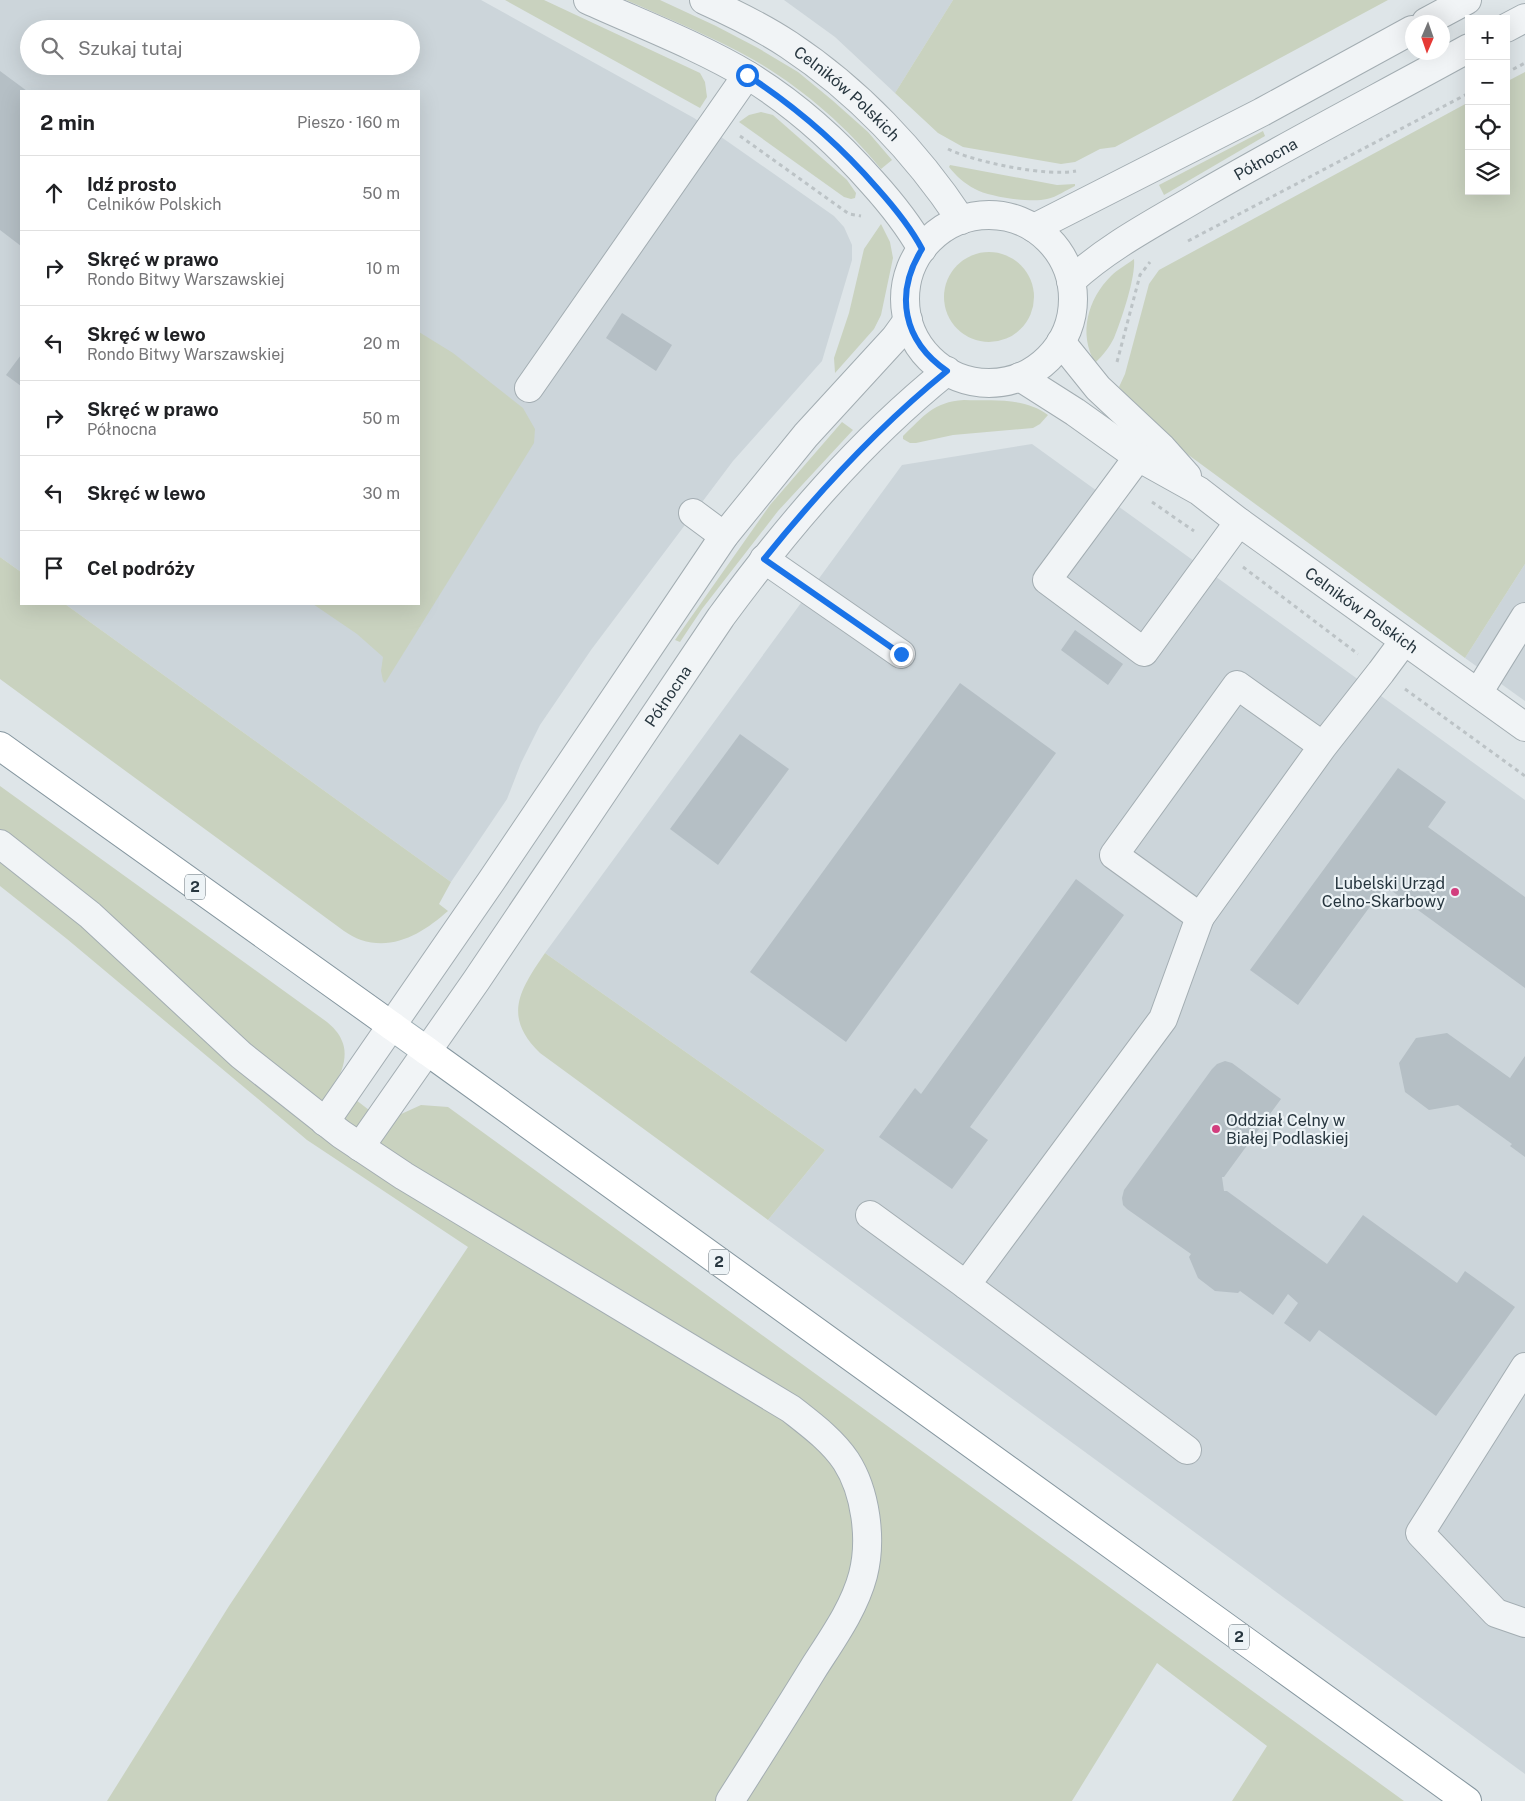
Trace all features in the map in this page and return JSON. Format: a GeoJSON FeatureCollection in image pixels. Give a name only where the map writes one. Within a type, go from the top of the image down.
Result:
{"type":"FeatureCollection","features":[{"type":"Feature","properties":{"kind":"main road","name":"2"},"geometry":{"type":"LineString","coordinates":[[0,746],[392,1026]]}},
{"type":"Feature","properties":{"kind":"main road"},"geometry":{"type":"LineString","coordinates":[[392,1026],[427,1051]]}},
{"type":"Feature","properties":{"kind":"main road","name":"2"},"geometry":{"type":"LineString","coordinates":[[427,1051],[1467,1801]]}},
{"type":"Feature","properties":{"kind":"street"},"geometry":{"type":"LineString","coordinates":[[588,0],[692,47],[747,75],[788,103],[849,156],[912,230],[922,249]]}},
{"type":"Feature","properties":{"kind":"street","name":"Celników Polskich"},"geometry":{"type":"LineString","coordinates":[[704,0],[742,18],[788,44],[838,81],[895,136],[961,220]]}},
{"type":"Feature","properties":{"kind":"street"},"geometry":{"type":"LineString","coordinates":[[1439,15],[1468,0]]}},
{"type":"Feature","properties":{"kind":"street"},"geometry":{"type":"LineString","coordinates":[[1510,26],[1525,18]]}},
{"type":"Feature","properties":{"kind":"street"},"geometry":{"type":"LineString","coordinates":[[1034,228],[1262,112],[1405,34]]}},
{"type":"Feature","properties":{"kind":"street","name":"Północna"},"geometry":{"type":"LineString","coordinates":[[1071,281],[1108,251],[1151,224],[1277,152],[1465,50]]}},
{"type":"Feature","properties":{"kind":"street"},"geometry":{"type":"LineString","coordinates":[[529,388],[747,75]]}},
{"type":"Feature","properties":{"kind":"street"},"geometry":{"type":"LineString","coordinates":[[982,216],[1004,216],[1034,228],[1058,251],[1064,261],[1071,281],[1072,312],[1066,333],[1061,342],[1055,351],[1039,366],[1020,377],[1009,380],[988,383],[967,379],[947,371],[929,358],[922,349],[911,330],[908,320],[906,288],[911,268],[922,249],[935,235],[952,224],[961,220],[982,216]]}},
{"type":"Feature","properties":{"kind":"street"},"geometry":{"type":"LineString","coordinates":[[325,1122],[724,536],[806,436],[896,338],[908,320]]}},
{"type":"Feature","properties":{"kind":"street","name":"Celników Polskich"},"geometry":{"type":"LineString","coordinates":[[1061,342],[1098,388],[1162,448],[1199,491]]}},
{"type":"Feature","properties":{"kind":"street","name":"Północna"},"geometry":{"type":"LineString","coordinates":[[360,1147],[476,981],[721,617],[764,559],[842,468],[922,391],[947,371]]}},
{"type":"Feature","properties":{"kind":"street","name":"Celników Polskich"},"geometry":{"type":"LineString","coordinates":[[1020,377],[1138,457],[1199,491],[1239,522],[1525,727]]}},
{"type":"Feature","properties":{"kind":"street"},"geometry":{"type":"LineString","coordinates":[[1138,457],[1047,580],[1144,652],[1239,522]]}},
{"type":"Feature","properties":{"kind":"street"},"geometry":{"type":"LineString","coordinates":[[693,513],[724,536]]}},
{"type":"Feature","properties":{"kind":"street"},"geometry":{"type":"LineString","coordinates":[[764,559],[901,654]]}},
{"type":"Feature","properties":{"kind":"street"},"geometry":{"type":"LineString","coordinates":[[1478,693],[1525,617]]}},
{"type":"Feature","properties":{"kind":"street"},"geometry":{"type":"LineString","coordinates":[[966,1285],[1163,1019],[1200,917],[1323,746],[1382,672],[1404,641]]}},
{"type":"Feature","properties":{"kind":"street"},"geometry":{"type":"LineString","coordinates":[[1200,917],[1114,855],[1237,685],[1323,746]]}},
{"type":"Feature","properties":{"kind":"street"},"geometry":{"type":"LineString","coordinates":[[0,844],[90,915],[242,1055],[325,1122],[404,1176],[791,1409],[830,1441],[846,1461],[858,1486],[864,1512],[867,1543],[863,1575],[848,1613],[730,1801]]}},
{"type":"Feature","properties":{"kind":"street"},"geometry":{"type":"LineString","coordinates":[[870,1215],[1186,1450]]}},
{"type":"Feature","properties":{"kind":"street"},"geometry":{"type":"LineString","coordinates":[[1525,1368],[1420,1533],[1496,1614],[1525,1623]]}},
{"type":"Feature","properties":{"kind":"path"},"geometry":{"type":"LineString","coordinates":[[1510,71],[1525,63]]}},
{"type":"Feature","properties":{"kind":"path"},"geometry":{"type":"LineString","coordinates":[[1185,242],[1465,95]]}},
{"type":"Feature","properties":{"kind":"path"},"geometry":{"type":"LineString","coordinates":[[717,120],[849,214],[864,216],[868,213]]}},
{"type":"Feature","properties":{"kind":"path"},"geometry":{"type":"LineString","coordinates":[[942,153],[947,149],[988,162],[1052,172],[1066,173],[1079,170]]}},
{"type":"Feature","properties":{"kind":"path"},"geometry":{"type":"LineString","coordinates":[[1115,369],[1140,274],[1157,258]]}},
{"type":"Feature","properties":{"kind":"path"},"geometry":{"type":"LineString","coordinates":[[1120,480],[1219,549],[1382,672],[1525,776]]}},
{"type":"Feature","properties":{"kind":"shaded area"},"geometry":{"type":"Polygon","coordinates":[[[0,0],[481,0],[694,118],[834,216],[844,227],[852,245],[852,260],[822,361],[733,461],[591,650],[540,725],[521,763],[507,799],[451,882],[66,605],[420,605],[420,90],[20,90],[20,571],[0,557],[0,0]]]}},
{"type":"Feature","properties":{"kind":"shaded area"},"geometry":{"type":"Polygon","coordinates":[[[784,0],[953,0],[895,93],[835,37],[784,0]]]}},
{"type":"Feature","properties":{"kind":"shaded area"},"geometry":{"type":"Polygon","coordinates":[[[1032,444],[1525,800],[1525,1774],[768,1220],[825,1150],[545,953],[902,465],[1032,444]]]}},
{"type":"Feature","properties":{"kind":"shaded area"},"geometry":{"type":"Polygon","coordinates":[[[1525,564],[1525,701],[1465,658],[1525,564]]]}},
{"type":"Feature","properties":{"kind":"green space"},"geometry":{"type":"Polygon","coordinates":[[[505,0],[544,0],[700,73],[705,82],[707,97],[700,108],[505,0]]]}},
{"type":"Feature","properties":{"kind":"green space"},"geometry":{"type":"Polygon","coordinates":[[[626,0],[660,0],[716,26],[798,72],[868,132],[892,160],[881,169],[838,123],[806,95],[754,60],[707,36],[626,0]]]}},
{"type":"Feature","properties":{"kind":"green space"},"geometry":{"type":"Polygon","coordinates":[[[953,0],[1388,0],[1115,147],[1100,149],[1075,162],[1061,164],[963,147],[938,133],[895,93],[953,0]]]}},
{"type":"Feature","properties":{"kind":"green space"},"geometry":{"type":"Polygon","coordinates":[[[1525,72],[1525,564],[1465,658],[1164,437],[1119,387],[1125,374],[1149,284],[1159,270],[1465,104],[1465,195],[1510,195],[1510,80],[1525,72]]]}},
{"type":"Feature","properties":{"kind":"green space"},"geometry":{"type":"Polygon","coordinates":[[[761,112],[773,115],[847,180],[856,193],[855,198],[844,197],[739,122],[749,115],[761,112]]]}},
{"type":"Feature","properties":{"kind":"green space"},"geometry":{"type":"Polygon","coordinates":[[[1263,131],[1265,136],[1164,195],[1159,185],[1263,131]]]}},
{"type":"Feature","properties":{"kind":"green space"},"geometry":{"type":"Polygon","coordinates":[[[950,165],[1057,185],[1075,184],[1075,186],[1047,199],[1021,200],[1000,197],[971,187],[954,173],[949,167],[950,165]]]}},
{"type":"Feature","properties":{"kind":"green space"},"geometry":{"type":"Polygon","coordinates":[[[881,224],[890,242],[893,258],[881,315],[874,329],[835,373],[834,358],[849,313],[864,249],[881,224]]]}},
{"type":"Feature","properties":{"kind":"green space"},"geometry":{"type":"Polygon","coordinates":[[[989,252],[1006,255],[1021,265],[1031,280],[1034,297],[1031,314],[1021,329],[1006,339],[989,342],[972,339],[957,329],[947,314],[944,297],[947,280],[957,265],[972,255],[989,252]]]}},
{"type":"Feature","properties":{"kind":"green space"},"geometry":{"type":"Polygon","coordinates":[[[1134,259],[1133,277],[1114,338],[1095,363],[1087,340],[1088,317],[1091,306],[1096,295],[1111,276],[1134,259]]]}},
{"type":"Feature","properties":{"kind":"green space"},"geometry":{"type":"Polygon","coordinates":[[[420,333],[453,353],[523,408],[535,429],[534,443],[385,683],[381,671],[383,657],[357,634],[314,605],[420,605],[420,333]]]}},
{"type":"Feature","properties":{"kind":"green space"},"geometry":{"type":"Polygon","coordinates":[[[953,401],[1008,401],[1029,405],[1048,415],[1040,424],[1033,428],[953,435],[916,443],[910,443],[903,439],[903,436],[930,411],[953,401]]]}},
{"type":"Feature","properties":{"kind":"green space"},"geometry":{"type":"Polygon","coordinates":[[[842,422],[853,430],[778,511],[702,609],[680,642],[675,640],[770,505],[842,422]]]}},
{"type":"Feature","properties":{"kind":"green space"},"geometry":{"type":"Polygon","coordinates":[[[0,557],[20,571],[20,605],[66,605],[451,882],[439,904],[448,911],[429,926],[408,938],[386,943],[374,943],[354,937],[0,679],[0,557]]]}},
{"type":"Feature","properties":{"kind":"green space"},"geometry":{"type":"Polygon","coordinates":[[[0,786],[336,1030],[345,1052],[342,1069],[334,1083],[391,1127],[399,1115],[421,1105],[448,1107],[1404,1801],[1232,1801],[1267,1746],[1157,1663],[1072,1801],[107,1801],[229,1606],[468,1247],[307,1140],[67,939],[0,886],[0,786]]]}},
{"type":"Feature","properties":{"kind":"green space"},"geometry":{"type":"Polygon","coordinates":[[[545,953],[825,1150],[768,1220],[540,1053],[528,1040],[521,1027],[518,1015],[519,1003],[528,979],[545,953]]]}},
{"type":"Feature","properties":{"kind":"building"},"geometry":{"type":"Polygon","coordinates":[[[0,71],[26,90],[20,90],[20,245],[0,230],[0,71]]]}},
{"type":"Feature","properties":{"kind":"building"},"geometry":{"type":"Polygon","coordinates":[[[622,313],[672,345],[656,371],[606,338],[622,313]]]}},
{"type":"Feature","properties":{"kind":"building"},"geometry":{"type":"Polygon","coordinates":[[[20,356],[20,385],[6,375],[20,356]]]}},
{"type":"Feature","properties":{"kind":"building"},"geometry":{"type":"Polygon","coordinates":[[[1075,630],[1123,664],[1108,685],[1061,650],[1075,630]]]}},
{"type":"Feature","properties":{"kind":"building"},"geometry":{"type":"Polygon","coordinates":[[[960,683],[1056,753],[846,1042],[750,972],[960,683]]]}},
{"type":"Feature","properties":{"kind":"building"},"geometry":{"type":"Polygon","coordinates":[[[740,734],[789,769],[718,865],[670,829],[740,734]]]}},
{"type":"Feature","properties":{"kind":"building","name":"Lubelski Urząd Celno-Skarbowy"},"geometry":{"type":"Polygon","coordinates":[[[1398,768],[1446,802],[1428,827],[1525,897],[1525,988],[1385,886],[1298,1005],[1250,970],[1398,768]]]}},
{"type":"Feature","properties":{"kind":"building"},"geometry":{"type":"Polygon","coordinates":[[[1076,879],[1124,915],[970,1127],[988,1140],[952,1189],[879,1137],[915,1088],[921,1094],[1076,879]]]}},
{"type":"Feature","properties":{"kind":"building"},"geometry":{"type":"Polygon","coordinates":[[[1447,1033],[1510,1078],[1525,1056],[1525,1157],[1510,1146],[1512,1144],[1458,1105],[1429,1110],[1405,1092],[1399,1063],[1416,1038],[1447,1033]]]}},
{"type":"Feature","properties":{"kind":"building"},"geometry":{"type":"Polygon","coordinates":[[[1225,1061],[1232,1063],[1281,1099],[1224,1177],[1222,1177],[1224,1191],[1227,1191],[1327,1264],[1363,1215],[1457,1283],[1465,1271],[1515,1307],[1436,1416],[1319,1330],[1310,1342],[1284,1323],[1298,1303],[1288,1294],[1273,1315],[1240,1291],[1238,1293],[1215,1291],[1198,1278],[1189,1257],[1191,1254],[1123,1205],[1124,1190],[1212,1069],[1217,1064],[1225,1061]]]}},
{"type":"Feature","properties":{"kind":"place","name":"Lubelski Urząd Celno-Skarbowy"},"geometry":{"type":"Point","coordinates":[1455,892]}},
{"type":"Feature","properties":{"kind":"place","name":"Oddział Celny w Białej Podlaskiej"},"geometry":{"type":"Point","coordinates":[1216,1129]}},
{"type":"Feature","properties":{"kind":"route"},"geometry":{"type":"LineString","coordinates":[[747,75],[811,121],[849,156],[912,230],[922,249],[911,268],[906,288],[905,299],[908,320],[911,330],[922,349],[929,358],[947,371],[922,391],[842,468],[789,527],[764,559],[901,654]]}}]}
